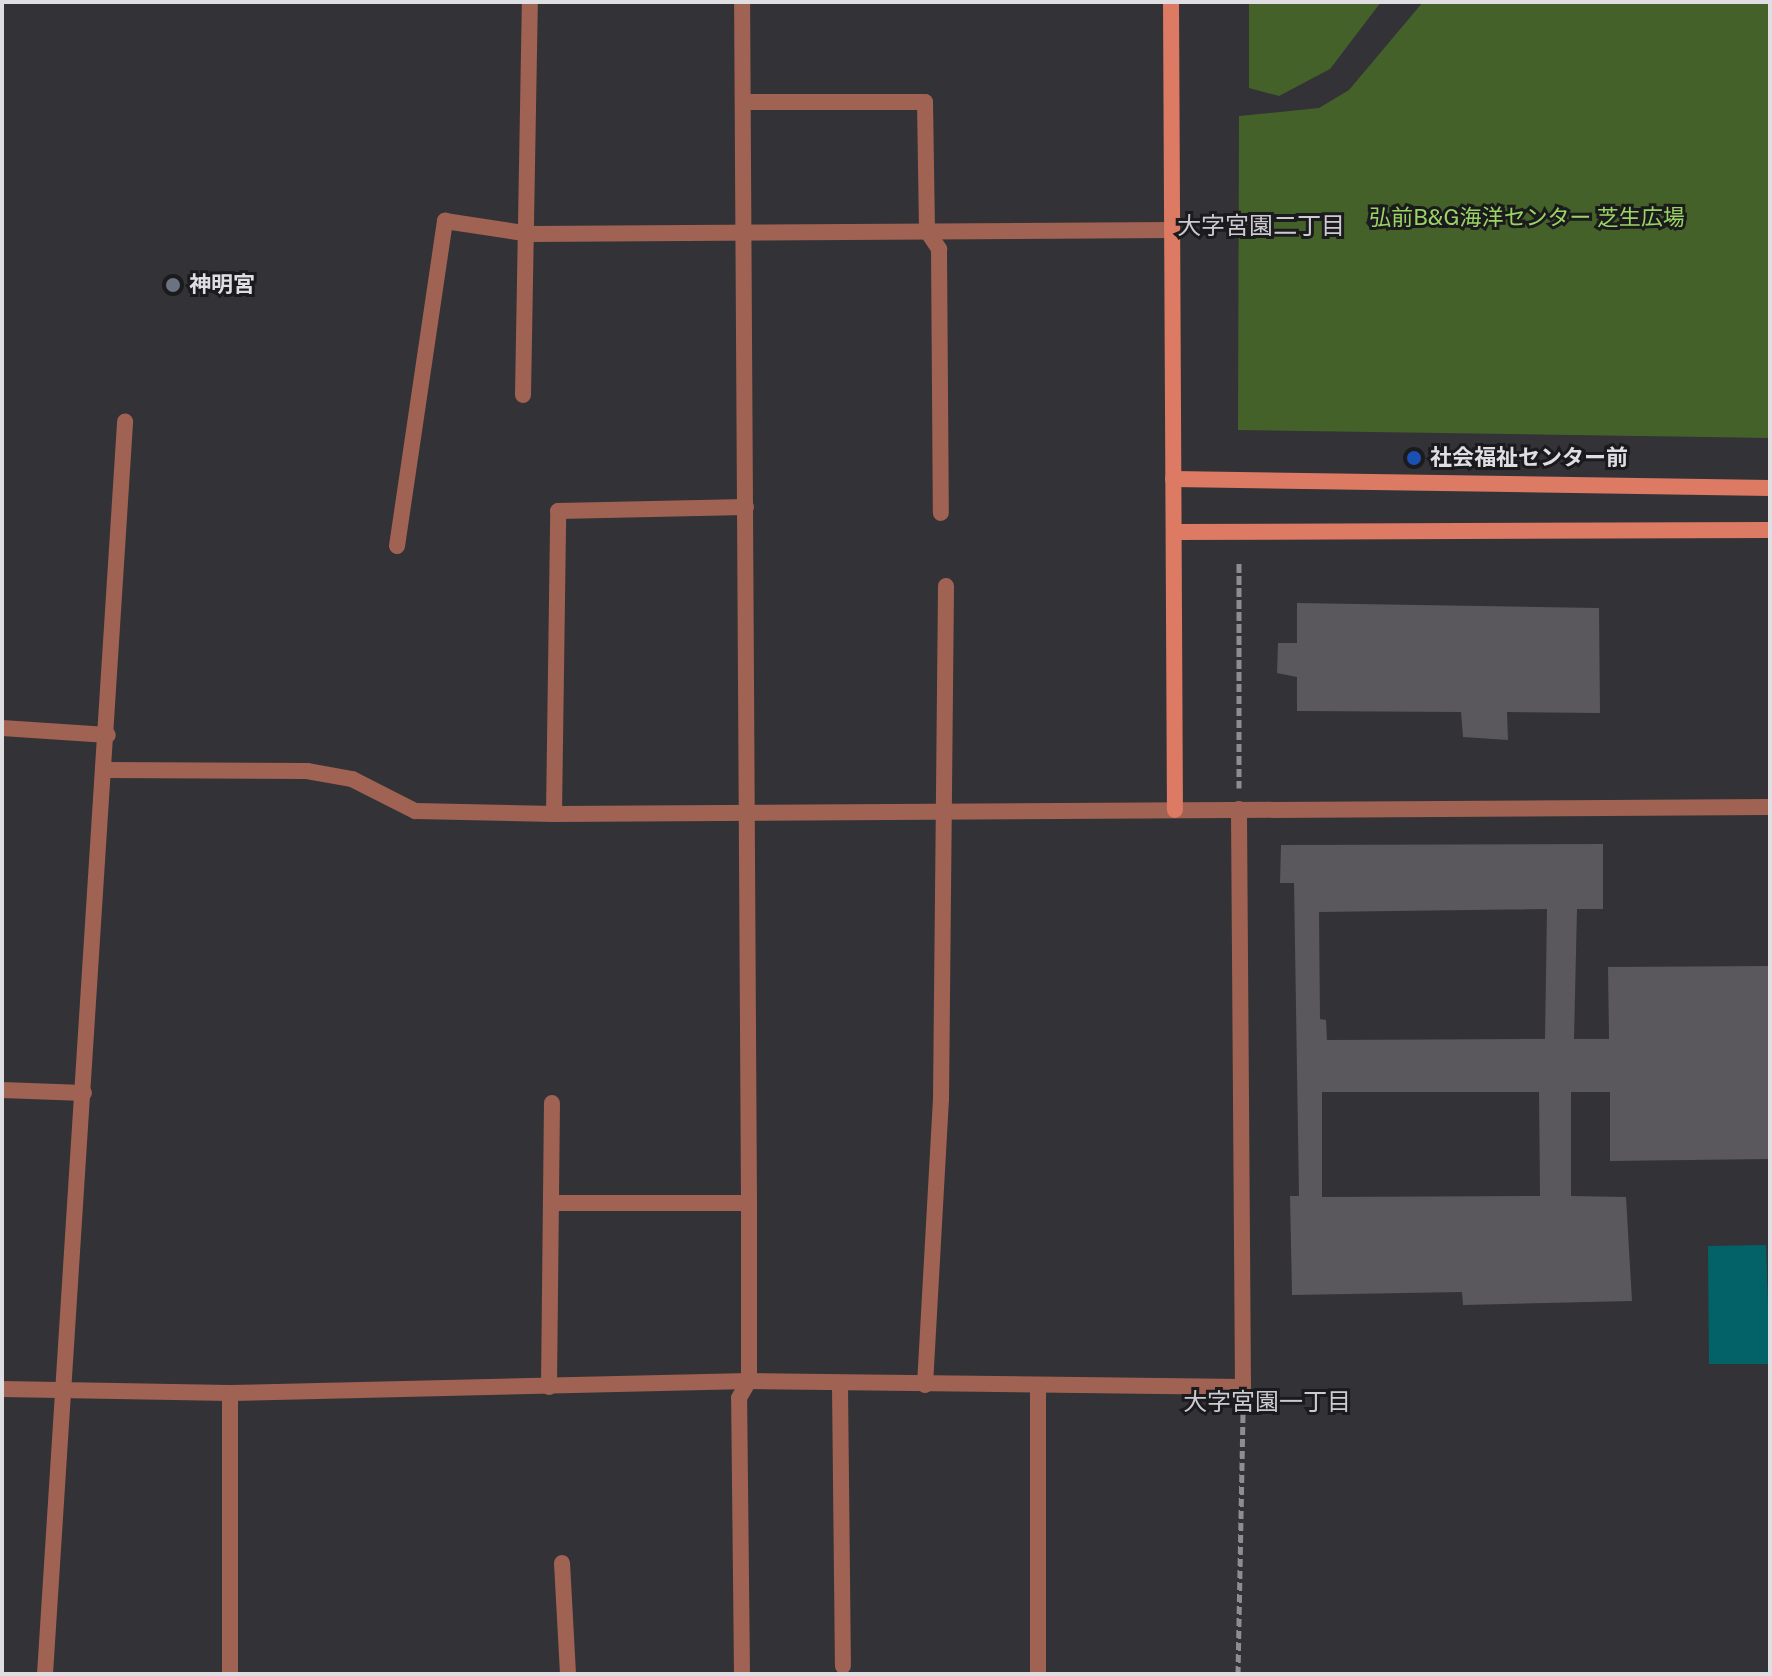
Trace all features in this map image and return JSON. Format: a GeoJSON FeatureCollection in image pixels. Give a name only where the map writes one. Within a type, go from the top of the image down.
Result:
{"type":"FeatureCollection","features":[{"type":"Feature","properties":{"kind":"street"},"geometry":{"type":"LineString","coordinates":[[523,395],[530,234],[530,2]]}},
{"type":"Feature","properties":{"kind":"street"},"geometry":{"type":"LineString","coordinates":[[742,2],[746,232],[749,1203],[749,1381],[739,1398],[742,1674]]}},
{"type":"Feature","properties":{"kind":"street"},"geometry":{"type":"LineString","coordinates":[[1171,2],[1175,810]]}},
{"type":"Feature","properties":{"kind":"street"},"geometry":{"type":"LineString","coordinates":[[743,102],[925,102],[927,231],[939,249],[941,513]]}},
{"type":"Feature","properties":{"kind":"street"},"geometry":{"type":"LineString","coordinates":[[397,546],[445,221],[530,234],[1172,230]]}},
{"type":"Feature","properties":{"kind":"street"},"geometry":{"type":"LineString","coordinates":[[45,1674],[67,1389],[125,422]]}},
{"type":"Feature","properties":{"kind":"street"},"geometry":{"type":"LineString","coordinates":[[1173,479],[1770,488]]}},
{"type":"Feature","properties":{"kind":"street"},"geometry":{"type":"LineString","coordinates":[[554,814],[558,511],[746,507]]}},
{"type":"Feature","properties":{"kind":"street"},"geometry":{"type":"LineString","coordinates":[[1174,532],[1770,530]]}},
{"type":"Feature","properties":{"kind":"street"},"geometry":{"type":"LineString","coordinates":[[925,1385],[941,1099],[946,586]]}},
{"type":"Feature","properties":{"kind":"street"},"geometry":{"type":"LineString","coordinates":[[2,728],[108,735]]}},
{"type":"Feature","properties":{"kind":"street"},"geometry":{"type":"LineString","coordinates":[[106,770],[307,771],[352,779],[415,811],[554,814],[1770,807]]}},
{"type":"Feature","properties":{"kind":"street"},"geometry":{"type":"LineString","coordinates":[[2,1389],[230,1393],[749,1381],[840,1386],[1243,1387],[1239,809]]}},
{"type":"Feature","properties":{"kind":"street"},"geometry":{"type":"LineString","coordinates":[[2,1090],[84,1093]]}},
{"type":"Feature","properties":{"kind":"street"},"geometry":{"type":"LineString","coordinates":[[549,1387],[552,1103]]}},
{"type":"Feature","properties":{"kind":"street"},"geometry":{"type":"LineString","coordinates":[[551,1203],[749,1203]]}},
{"type":"Feature","properties":{"kind":"street"},"geometry":{"type":"LineString","coordinates":[[840,1386],[843,1666]]}},
{"type":"Feature","properties":{"kind":"street"},"geometry":{"type":"LineString","coordinates":[[1038,1386],[1038,1674]]}},
{"type":"Feature","properties":{"kind":"street"},"geometry":{"type":"LineString","coordinates":[[230,1393],[230,1674]]}},
{"type":"Feature","properties":{"kind":"street"},"geometry":{"type":"LineString","coordinates":[[562,1563],[568,1674]]}},
{"type":"Feature","properties":{"kind":"path"},"geometry":{"type":"LineString","coordinates":[[1239,562],[1239,809]]}},
{"type":"Feature","properties":{"kind":"path"},"geometry":{"type":"LineString","coordinates":[[1238,1674],[1243,1387]]}},
{"type":"Feature","properties":{"kind":"green space"},"geometry":{"type":"Polygon","coordinates":[[[1249,2],[1381,2],[1330,69],[1279,96],[1249,88],[1249,2]]]}},
{"type":"Feature","properties":{"kind":"green space","name":"弘前B&G海洋センター 芝生広場"},"geometry":{"type":"Polygon","coordinates":[[[1423,2],[1770,2],[1770,438],[1238,430],[1239,116],[1319,108],[1349,90],[1423,2]]]}},
{"type":"Feature","properties":{"kind":"water"},"geometry":{"type":"Polygon","coordinates":[[[1766,1245],[1770,1364],[1709,1364],[1708,1246],[1766,1245]]]}},
{"type":"Feature","properties":{"kind":"building"},"geometry":{"type":"Polygon","coordinates":[[[1297,603],[1599,608],[1600,713],[1507,712],[1508,740],[1463,737],[1461,712],[1297,711],[1297,677],[1277,673],[1278,643],[1297,643],[1297,603]]]}},
{"type":"Feature","properties":{"kind":"building"},"geometry":{"type":"Polygon","coordinates":[[[1603,844],[1603,909],[1577,909],[1574,1039],[1609,1039],[1608,967],[1769,966],[1770,1159],[1610,1161],[1610,1092],[1571,1092],[1571,1196],[1626,1197],[1632,1301],[1463,1305],[1462,1292],[1292,1295],[1290,1196],[1299,1196],[1294,883],[1280,883],[1281,845],[1603,844]],[[1547,909],[1319,912],[1320,1019],[1326,1020],[1327,1040],[1545,1039],[1547,909]],[[1322,1092],[1322,1197],[1540,1196],[1539,1092],[1322,1092]]]}},
{"type":"Feature","properties":{"kind":"place","name":"神明宮"},"geometry":{"type":"Point","coordinates":[173,285]}},
{"type":"Feature","properties":{"kind":"place","name":"社会福祉センター前"},"geometry":{"type":"Point","coordinates":[1414,458]}},
{"type":"Feature","properties":{"kind":"district","name":"大字宮園二丁目"},"geometry":{"type":"Point","coordinates":[1261,226]}},
{"type":"Feature","properties":{"kind":"district","name":"大字宮園一丁目"},"geometry":{"type":"Point","coordinates":[1267,1402]}}]}
